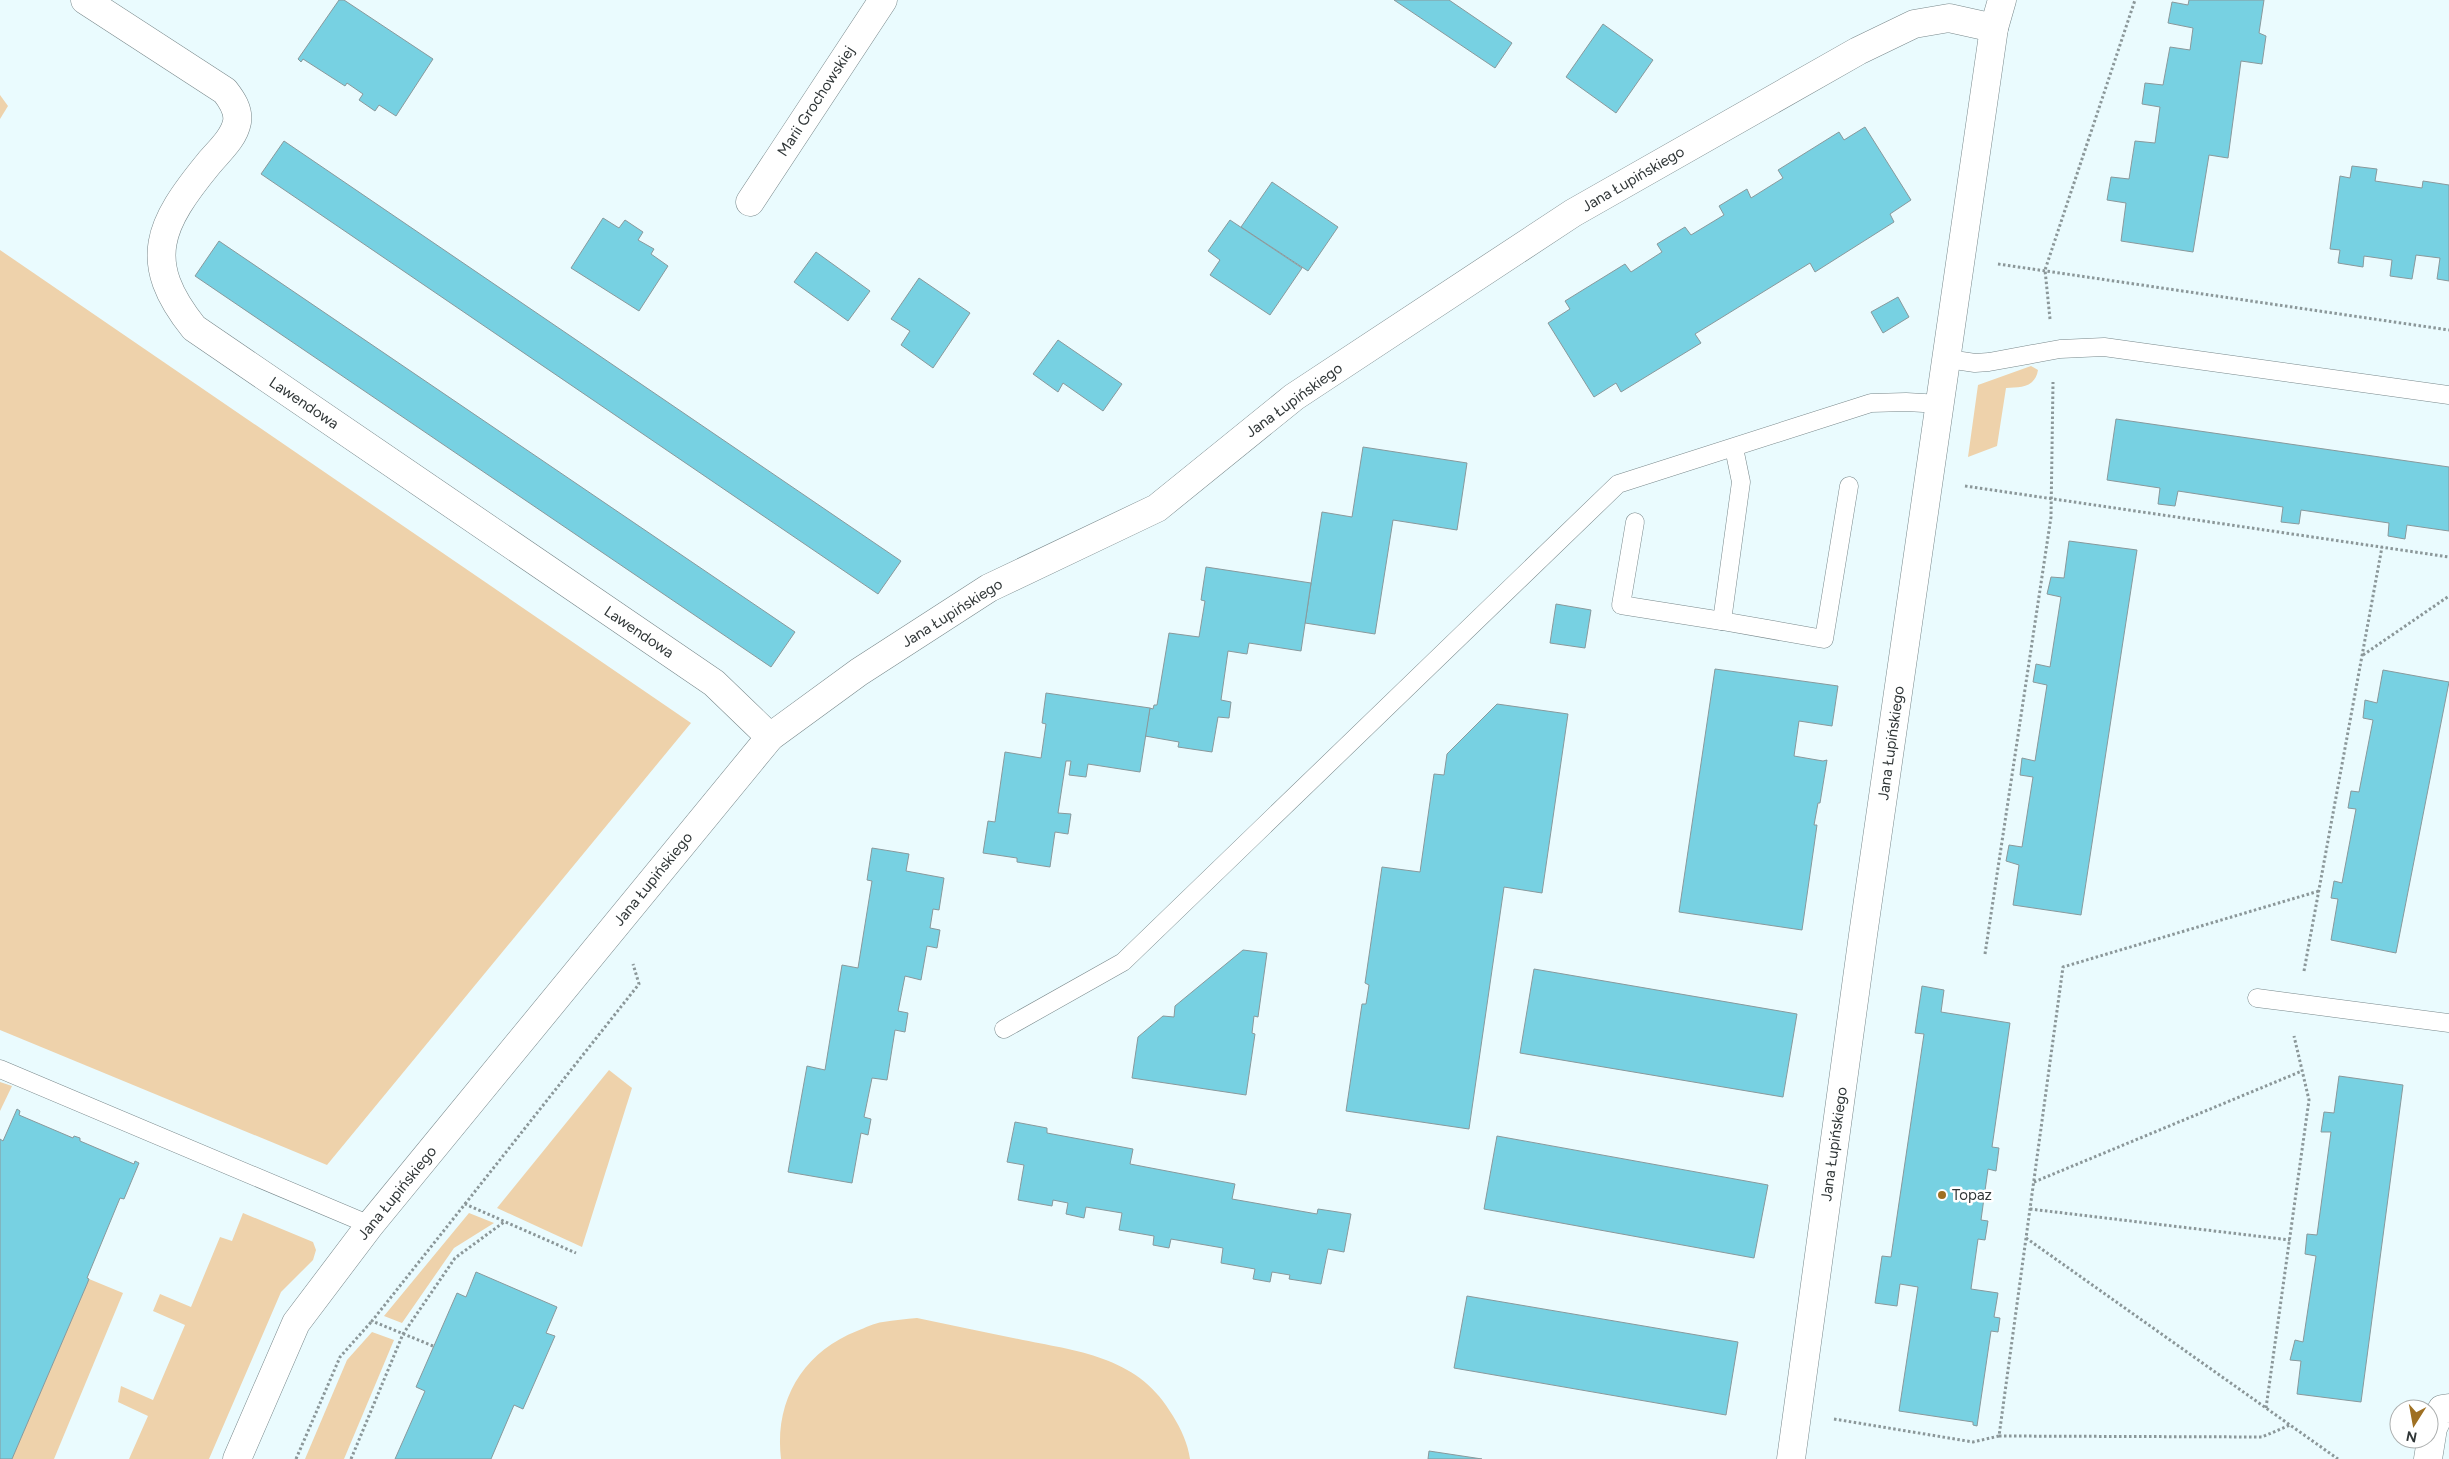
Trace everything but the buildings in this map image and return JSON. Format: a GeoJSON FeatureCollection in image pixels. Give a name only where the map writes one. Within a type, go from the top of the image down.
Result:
{"type":"FeatureCollection","features":[{"type":"Feature","properties":{"kind":"street","name":"Lawendowa"},"geometry":{"type":"LineString","coordinates":[[85,0],[225,91],[235,105],[237,121],[233,134],[182,196],[166,226],[160,255],[165,281],[176,305],[194,328],[714,683],[770,737]]}},
{"type":"Feature","properties":{"kind":"street","name":"Marii Grochowskiej"},"geometry":{"type":"LineString","coordinates":[[750,202],[883,0]]}},
{"type":"Feature","properties":{"kind":"street","name":"Jana Łupińskiego"},"geometry":{"type":"LineString","coordinates":[[1791,1459],[1866,915],[1948,359],[1994,28],[2002,0]]}},
{"type":"Feature","properties":{"kind":"street","name":"Jana Łupińskiego"},"geometry":{"type":"LineString","coordinates":[[237,1459],[296,1323],[370,1226],[770,737],[858,672],[989,588],[1157,508],[1294,397],[1574,213],[1858,51],[1914,24],[1949,18],[1994,28]]}},
{"type":"Feature","properties":{"kind":"street"},"geometry":{"type":"LineString","coordinates":[[2428,1459],[2433,1428],[2442,1409],[2449,1408]]}},
{"type":"Feature","properties":{"kind":"lane"},"geometry":{"type":"LineString","coordinates":[[1948,359],[1975,363],[1989,362],[2053,351],[2104,347],[2449,395]]}},
{"type":"Feature","properties":{"kind":"lane"},"geometry":{"type":"LineString","coordinates":[[1004,1029],[1123,962],[1618,484],[1871,403],[1906,402],[1940,404]]}},
{"type":"Feature","properties":{"kind":"lane"},"geometry":{"type":"LineString","coordinates":[[1722,621],[1741,482],[1734,448]]}},
{"type":"Feature","properties":{"kind":"lane"},"geometry":{"type":"LineString","coordinates":[[1635,522],[1621,605],[1824,639],[1849,486]]}},
{"type":"Feature","properties":{"kind":"lane"},"geometry":{"type":"LineString","coordinates":[[2257,998],[2449,1023]]}},
{"type":"Feature","properties":{"kind":"lane"},"geometry":{"type":"LineString","coordinates":[[0,1069],[370,1226]]}},
{"type":"Feature","properties":{"kind":"path"},"geometry":{"type":"LineString","coordinates":[[1985,954],[2051,517],[2053,351],[2045,270],[2135,0]]}},
{"type":"Feature","properties":{"kind":"path"},"geometry":{"type":"LineString","coordinates":[[1990,262],[2449,330]]}},
{"type":"Feature","properties":{"kind":"path"},"geometry":{"type":"LineString","coordinates":[[1957,485],[2449,557]]}},
{"type":"Feature","properties":{"kind":"path"},"geometry":{"type":"LineString","coordinates":[[2302,979],[2382,547]]}},
{"type":"Feature","properties":{"kind":"path"},"geometry":{"type":"LineString","coordinates":[[2362,656],[2449,596]]}},
{"type":"Feature","properties":{"kind":"path"},"geometry":{"type":"LineString","coordinates":[[1999,1436],[2063,967],[2319,891]]}},
{"type":"Feature","properties":{"kind":"path"},"geometry":{"type":"LineString","coordinates":[[296,1459],[340,1357],[372,1321],[640,984],[631,958]]}},
{"type":"Feature","properties":{"kind":"path"},"geometry":{"type":"LineString","coordinates":[[2266,1408],[2309,1100],[2286,1002]]}},
{"type":"Feature","properties":{"kind":"path"},"geometry":{"type":"LineString","coordinates":[[2034,1182],[2302,1071]]}},
{"type":"Feature","properties":{"kind":"path"},"geometry":{"type":"LineString","coordinates":[[465,1204],[576,1253]]}},
{"type":"Feature","properties":{"kind":"path"},"geometry":{"type":"LineString","coordinates":[[2030,1209],[2290,1240]]}},
{"type":"Feature","properties":{"kind":"path"},"geometry":{"type":"LineString","coordinates":[[351,1459],[403,1334],[455,1258],[505,1222]]}},
{"type":"Feature","properties":{"kind":"path"},"geometry":{"type":"LineString","coordinates":[[2026,1238],[2338,1459]]}},
{"type":"Feature","properties":{"kind":"path"},"geometry":{"type":"LineString","coordinates":[[372,1321],[434,1346]]}},
{"type":"Feature","properties":{"kind":"path"},"geometry":{"type":"LineString","coordinates":[[1826,1418],[1973,1442],[1999,1436],[2262,1438],[2290,1425]]}},
{"type":"Feature","properties":{"kind":"shaded area"},"geometry":{"type":"Polygon","coordinates":[[[0,95],[8,106],[0,119],[0,95]]]}},
{"type":"Feature","properties":{"kind":"shaded area"},"geometry":{"type":"Polygon","coordinates":[[[0,250],[691,723],[327,1165],[0,1030],[0,250]]]}},
{"type":"Feature","properties":{"kind":"shaded area"},"geometry":{"type":"Polygon","coordinates":[[[2031,366],[2038,370],[2034,380],[2021,387],[2006,388],[1997,446],[1968,457],[1978,385],[2031,366]]]}},
{"type":"Feature","properties":{"kind":"shaded area"},"geometry":{"type":"Polygon","coordinates":[[[609,1070],[632,1088],[582,1247],[497,1208],[609,1070]]]}},
{"type":"Feature","properties":{"kind":"shaded area"},"geometry":{"type":"Polygon","coordinates":[[[0,1082],[12,1086],[0,1111],[0,1082]]]}},
{"type":"Feature","properties":{"kind":"shaded area"},"geometry":{"type":"Polygon","coordinates":[[[243,1213],[313,1242],[316,1250],[313,1260],[281,1292],[209,1459],[129,1459],[148,1416],[118,1402],[121,1386],[153,1400],[185,1325],[153,1311],[160,1294],[191,1307],[220,1237],[232,1241],[243,1213]]]}},
{"type":"Feature","properties":{"kind":"shaded area"},"geometry":{"type":"Polygon","coordinates":[[[469,1213],[494,1223],[454,1248],[402,1323],[384,1316],[469,1213]]]}},
{"type":"Feature","properties":{"kind":"shaded area"},"geometry":{"type":"Polygon","coordinates":[[[89,1279],[123,1293],[54,1459],[12,1459],[89,1279]]]}},
{"type":"Feature","properties":{"kind":"shaded area"},"geometry":{"type":"Polygon","coordinates":[[[917,1318],[1088,1354],[1127,1370],[1144,1381],[1160,1397],[1181,1431],[1190,1459],[781,1459],[782,1417],[796,1381],[807,1365],[838,1340],[873,1324],[917,1318]]]}},
{"type":"Feature","properties":{"kind":"shaded area"},"geometry":{"type":"Polygon","coordinates":[[[372,1332],[394,1340],[344,1459],[305,1459],[347,1360],[372,1332]]]}},
{"type":"Feature","properties":{"kind":"place","name":"Topaz"},"geometry":{"type":"Point","coordinates":[1942,1195]}}]}
